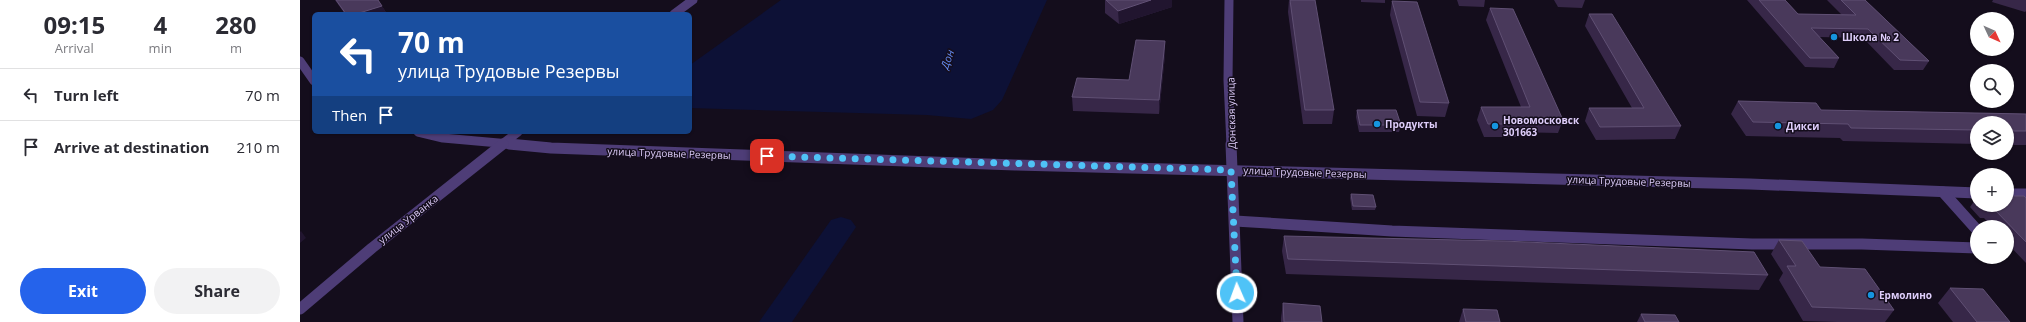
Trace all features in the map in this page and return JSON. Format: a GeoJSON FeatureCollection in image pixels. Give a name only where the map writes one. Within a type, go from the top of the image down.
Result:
{"type":"FeatureCollection","features":[{"type":"Feature","properties":{"kind":"street"},"geometry":{"type":"LineString","coordinates":[[677,12],[693,0]]}},
{"type":"Feature","properties":{"kind":"street","name":"Донская улица"},"geometry":{"type":"LineString","coordinates":[[1229,0],[1231,170],[1235,221],[1238,322]]}},
{"type":"Feature","properties":{"kind":"street"},"geometry":{"type":"LineString","coordinates":[[300,61],[312,79]]}},
{"type":"Feature","properties":{"kind":"street","name":"улица Трудовые Резервы"},"geometry":{"type":"LineString","coordinates":[[426,134],[443,138],[574,149],[1231,170],[1744,184],[1970,193]]}},
{"type":"Feature","properties":{"kind":"street","name":"улица Урванка"},"geometry":{"type":"LineString","coordinates":[[300,309],[372,248],[515,134]]}},
{"type":"Feature","properties":{"kind":"street"},"geometry":{"type":"LineString","coordinates":[[1943,192],[1970,222]]}},
{"type":"Feature","properties":{"kind":"street"},"geometry":{"type":"LineString","coordinates":[[2014,194],[2026,194]]}},
{"type":"Feature","properties":{"kind":"street"},"geometry":{"type":"LineString","coordinates":[[1235,221],[1392,231],[1752,244],[1862,244],[1970,248]]}},
{"type":"Feature","properties":{"kind":"water"},"geometry":{"type":"Polygon","coordinates":[[[781,0],[1047,0],[1002,100],[993,110],[971,119],[927,115],[692,108],[692,64],[781,0]]]}},
{"type":"Feature","properties":{"kind":"building"},"geometry":{"type":"Polygon","coordinates":[[[336,0],[378,0],[382,6],[362,12],[345,12],[336,0]]]}},
{"type":"Feature","properties":{"kind":"building"},"geometry":{"type":"Polygon","coordinates":[[[1106,0],[1151,0],[1118,11],[1106,0]]]}},
{"type":"Feature","properties":{"kind":"building"},"geometry":{"type":"Polygon","coordinates":[[[1290,0],[1315,0],[1334,110],[1305,110],[1290,0]]]}},
{"type":"Feature","properties":{"kind":"building"},"geometry":{"type":"Polygon","coordinates":[[[1759,0],[1785,0],[1798,14],[1856,15],[1841,0],[1865,0],[1929,61],[1900,60],[1868,29],[1811,28],[1839,58],[1810,58],[1759,0]]]}},
{"type":"Feature","properties":{"kind":"building"},"geometry":{"type":"Polygon","coordinates":[[[1392,1],[1417,2],[1449,103],[1420,102],[1392,1]]]}},
{"type":"Feature","properties":{"kind":"building"},"geometry":{"type":"Polygon","coordinates":[[[1490,8],[1513,9],[1563,120],[1519,119],[1521,124],[1488,124],[1481,107],[1530,107],[1490,8]]]}},
{"type":"Feature","properties":{"kind":"building"},"geometry":{"type":"Polygon","coordinates":[[[1589,14],[1612,14],[1681,126],[1600,127],[1589,108],[1644,108],[1589,14]]]}},
{"type":"Feature","properties":{"kind":"building"},"geometry":{"type":"Polygon","coordinates":[[[1136,40],[1165,41],[1159,100],[1072,97],[1077,78],[1129,80],[1136,40]]]}},
{"type":"Feature","properties":{"kind":"building"},"geometry":{"type":"Polygon","coordinates":[[[1738,101],[1816,103],[1821,110],[2026,114],[2026,131],[2014,131],[2014,116],[1970,116],[1970,130],[1851,128],[1848,124],[1753,122],[1738,101]]]}},
{"type":"Feature","properties":{"kind":"building"},"geometry":{"type":"Polygon","coordinates":[[[1357,110],[1396,110],[1401,125],[1360,125],[1357,110]]]}},
{"type":"Feature","properties":{"kind":"building"},"geometry":{"type":"Polygon","coordinates":[[[1351,194],[1373,195],[1376,207],[1353,206],[1351,194]]]}},
{"type":"Feature","properties":{"kind":"building"},"geometry":{"type":"Polygon","coordinates":[[[2014,196],[2024,196],[2026,198],[2026,242],[2014,230],[2014,220],[2005,220],[1997,212],[2014,212],[2014,196]]]}},
{"type":"Feature","properties":{"kind":"building"},"geometry":{"type":"Polygon","coordinates":[[[1284,236],[1503,241],[1754,252],[1768,275],[1288,259],[1284,236]]]}},
{"type":"Feature","properties":{"kind":"building"},"geometry":{"type":"Polygon","coordinates":[[[1779,240],[1802,241],[1820,267],[1865,269],[1894,310],[1812,307],[1787,266],[1796,266],[1779,240]]]}},
{"type":"Feature","properties":{"kind":"building"},"geometry":{"type":"Polygon","coordinates":[[[1950,288],[1983,289],[2010,322],[1977,322],[1950,288]]]}},
{"type":"Feature","properties":{"kind":"building"},"geometry":{"type":"Polygon","coordinates":[[[1283,303],[1320,306],[1322,322],[1284,322],[1283,303]]]}},
{"type":"Feature","properties":{"kind":"building"},"geometry":{"type":"Polygon","coordinates":[[[1463,309],[1497,310],[1500,322],[1466,322],[1463,309]]]}},
{"type":"Feature","properties":{"kind":"building"},"geometry":{"type":"Polygon","coordinates":[[[1641,314],[1675,315],[1679,322],[1645,322],[1641,314]]]}},
{"type":"Feature","properties":{"kind":"waterway","name":"Дон"},"geometry":{"type":"LineString","coordinates":[[775,322],[841,227]]}},
{"type":"Feature","properties":{"kind":"place","name":"Школа № 2"},"geometry":{"type":"Point","coordinates":[1834,37]}},
{"type":"Feature","properties":{"kind":"place","name":"Продукты"},"geometry":{"type":"Point","coordinates":[1377,124]}},
{"type":"Feature","properties":{"kind":"place","name":"Новомосковск 301663"},"geometry":{"type":"Point","coordinates":[1495,126]}},
{"type":"Feature","properties":{"kind":"place","name":"Дикси"},"geometry":{"type":"Point","coordinates":[1778,126]}},
{"type":"Feature","properties":{"kind":"place","name":"Ермолино"},"geometry":{"type":"Point","coordinates":[1871,295]}},
{"type":"Feature","properties":{"kind":"route"},"geometry":{"type":"LineString","coordinates":[[767,156],[1015,165],[1231,170],[1235,221],[1237,293]]}}]}
